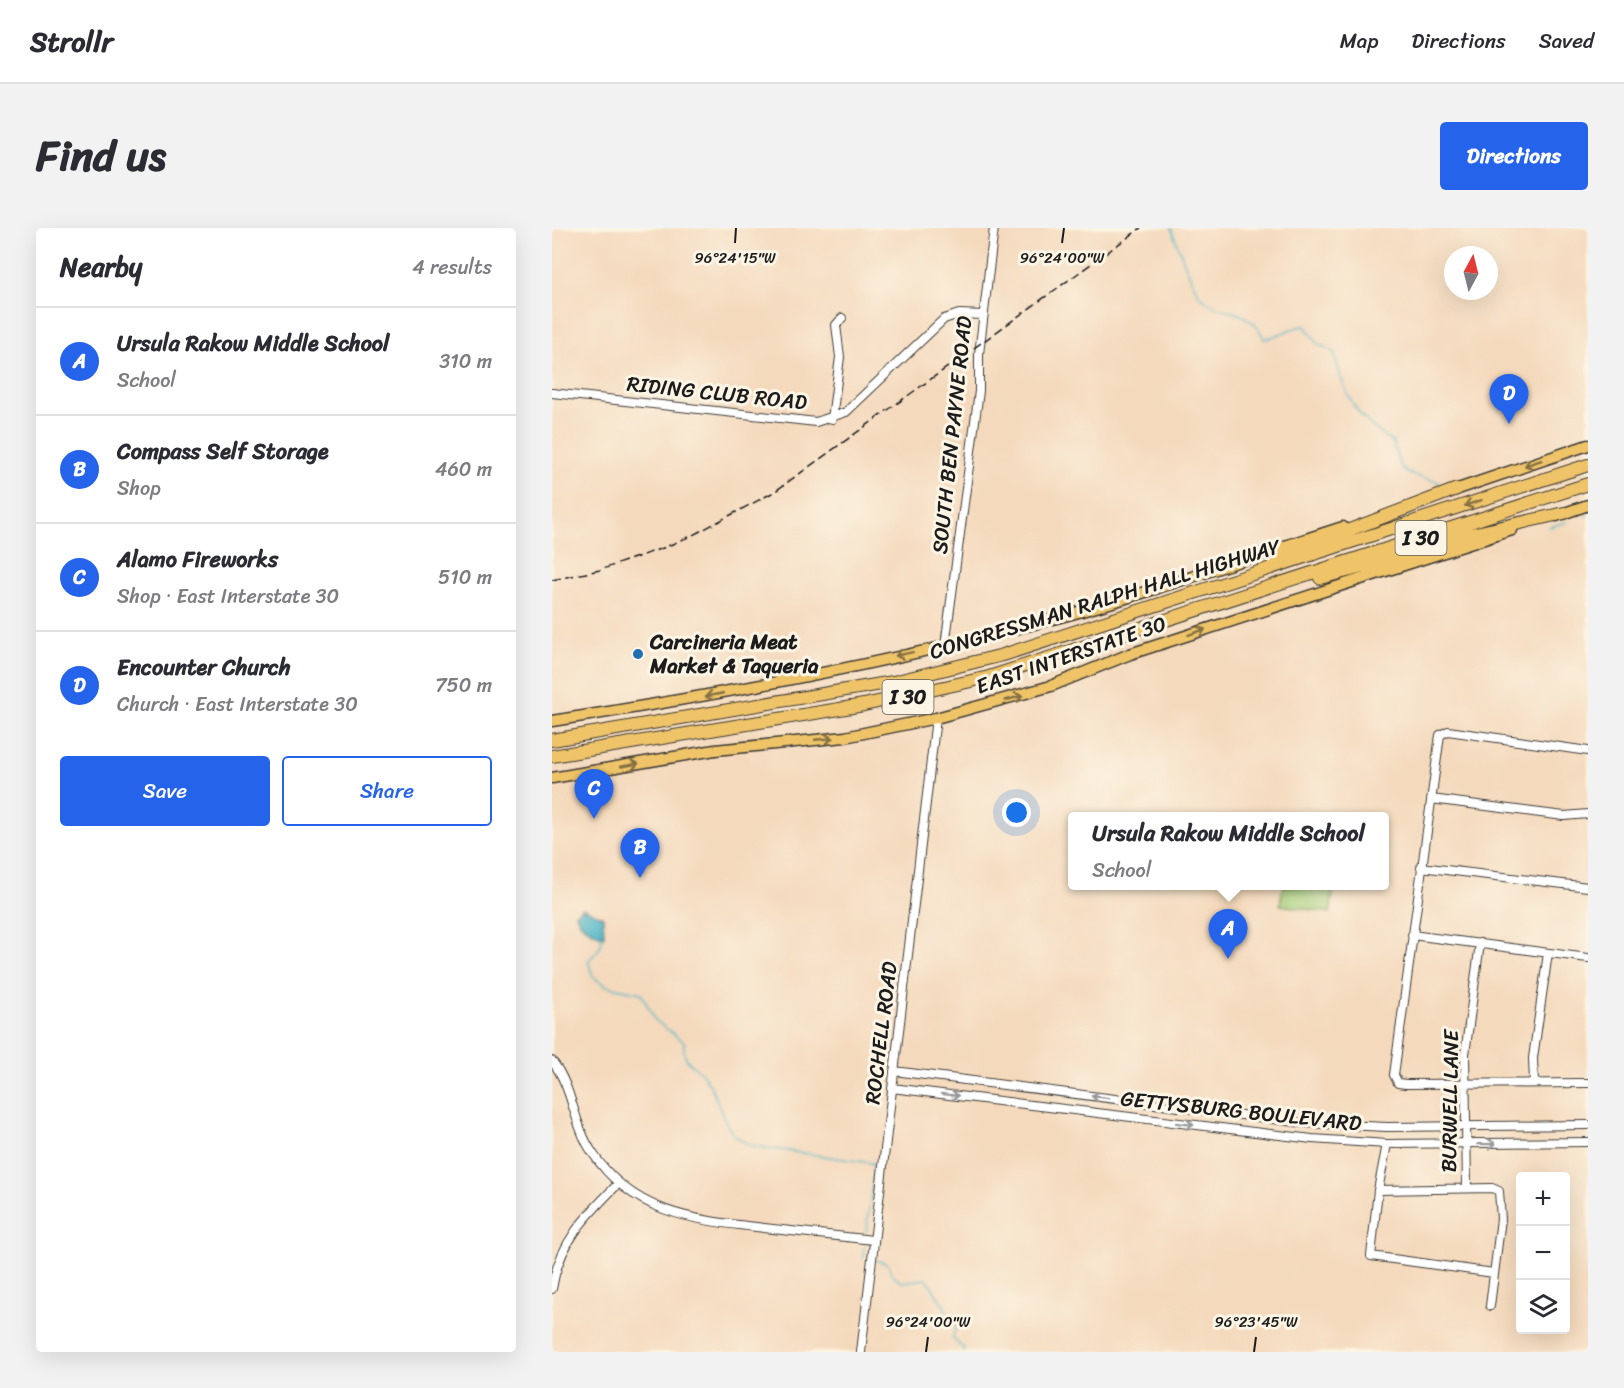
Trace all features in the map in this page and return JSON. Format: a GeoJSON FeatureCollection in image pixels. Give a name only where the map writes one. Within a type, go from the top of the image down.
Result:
{"type":"FeatureCollection","features":[{"type":"Feature","properties":{"kind":"highway","name":"CONGRESSMAN RALPH HALL HIGHWAY"},"geometry":{"type":"LineString","coordinates":[[552,740],[893,682],[1003,655],[1588,465]]}},
{"type":"Feature","properties":{"kind":"highway","name":"CONGRESSMAN RALPH HALL HIGHWAY"},"geometry":{"type":"LineString","coordinates":[[552,756],[763,723],[915,695],[989,677],[1588,484]]}},
{"type":"Feature","properties":{"kind":"highway"},"geometry":{"type":"LineString","coordinates":[[1066,634],[1457,489]]}},
{"type":"Feature","properties":{"kind":"highway"},"geometry":{"type":"LineString","coordinates":[[1254,592],[1325,577],[1398,558],[1467,535],[1564,513]]}},
{"type":"Feature","properties":{"kind":"highway"},"geometry":{"type":"LineString","coordinates":[[552,734],[588,735]]}},
{"type":"Feature","properties":{"kind":"main road","name":"EAST INTERSTATE 30"},"geometry":{"type":"LineString","coordinates":[[552,721],[753,687],[945,646],[1095,607],[1588,445]]}},
{"type":"Feature","properties":{"kind":"main road","name":"EAST INTERSTATE 30"},"geometry":{"type":"LineString","coordinates":[[552,778],[715,750],[845,737],[936,718],[1034,692],[1130,654],[1588,505]]}},
{"type":"Feature","properties":{"kind":"street","name":"SOUTH BEN PAYNE ROAD"},"geometry":{"type":"LineString","coordinates":[[945,646],[979,391],[979,354],[994,228]]}},
{"type":"Feature","properties":{"kind":"street","name":"RIDING CLUB ROAD"},"geometry":{"type":"LineString","coordinates":[[552,393],[816,422],[832,419],[846,412],[944,319],[959,314],[983,315]]}},
{"type":"Feature","properties":{"kind":"street"},"geometry":{"type":"LineString","coordinates":[[832,419],[840,357],[836,325],[842,318]]}},
{"type":"Feature","properties":{"kind":"street","name":"ROCHELL ROAD"},"geometry":{"type":"LineString","coordinates":[[861,1352],[936,718]]}},
{"type":"Feature","properties":{"kind":"street"},"geometry":{"type":"LineString","coordinates":[[1588,751],[1442,732],[1439,738],[1421,867],[1395,1079],[1406,1084],[1588,1083]]}},
{"type":"Feature","properties":{"kind":"street"},"geometry":{"type":"LineString","coordinates":[[1431,800],[1569,816],[1588,814]]}},
{"type":"Feature","properties":{"kind":"street"},"geometry":{"type":"LineString","coordinates":[[1421,867],[1588,887]]}},
{"type":"Feature","properties":{"kind":"street"},"geometry":{"type":"LineString","coordinates":[[1412,935],[1588,958]]}},
{"type":"Feature","properties":{"kind":"street","name":"BURWELL LANE"},"geometry":{"type":"LineString","coordinates":[[1467,1188],[1465,1054],[1480,944]]}},
{"type":"Feature","properties":{"kind":"street"},"geometry":{"type":"LineString","coordinates":[[1533,1083],[1533,1059],[1548,953]]}},
{"type":"Feature","properties":{"kind":"street"},"geometry":{"type":"LineString","coordinates":[[552,1061],[564,1080],[574,1116],[591,1152],[619,1182],[659,1209],[681,1217],[873,1240]]}},
{"type":"Feature","properties":{"kind":"street","name":"GETTYSBURG BOULEVARD"},"geometry":{"type":"LineString","coordinates":[[894,1071],[1304,1123],[1388,1128],[1588,1125]]}},
{"type":"Feature","properties":{"kind":"street","name":"GETTYSBURG BOULEVARD"},"geometry":{"type":"LineString","coordinates":[[892,1088],[1249,1132],[1387,1144],[1588,1142]]}},
{"type":"Feature","properties":{"kind":"street"},"geometry":{"type":"LineString","coordinates":[[1387,1144],[1378,1190],[1371,1256],[1494,1274]]}},
{"type":"Feature","properties":{"kind":"street"},"geometry":{"type":"LineString","coordinates":[[552,1289],[561,1254],[569,1236],[619,1182]]}},
{"type":"Feature","properties":{"kind":"street"},"geometry":{"type":"LineString","coordinates":[[1378,1190],[1492,1188],[1499,1191],[1501,1219],[1490,1306]]}},
{"type":"Feature","properties":{"kind":"green space"},"geometry":{"type":"Polygon","coordinates":[[[1282,890],[1333,890],[1330,913],[1280,905],[1282,890]]]}},
{"type":"Feature","properties":{"kind":"water"},"geometry":{"type":"Polygon","coordinates":[[[583,908],[603,917],[604,936],[591,931],[580,922],[576,914],[583,908]]]}},
{"type":"Feature","properties":{"kind":"waterway"},"geometry":{"type":"LineString","coordinates":[[1171,228],[1189,275],[1201,297],[1209,303],[1251,321],[1264,339],[1305,326],[1318,344],[1334,352],[1342,381],[1353,404],[1369,424],[1393,442],[1403,470],[1440,483]]}},
{"type":"Feature","properties":{"kind":"waterway"},"geometry":{"type":"LineString","coordinates":[[1549,527],[1567,522]]}},
{"type":"Feature","properties":{"kind":"waterway"},"geometry":{"type":"LineString","coordinates":[[603,935],[600,948],[588,961],[593,977],[607,986],[641,993],[655,1020],[684,1042],[687,1060],[706,1079],[725,1121],[735,1136],[753,1146],[872,1163],[874,1171],[866,1232]]}},
{"type":"Feature","properties":{"kind":"waterway"},"geometry":{"type":"LineString","coordinates":[[864,1247],[864,1257]]}},
{"type":"Feature","properties":{"kind":"waterway"},"geometry":{"type":"LineString","coordinates":[[876,1260],[888,1264],[891,1273],[901,1282],[927,1279],[957,1327],[952,1338],[964,1349],[964,1352]]}},
{"type":"Feature","properties":{"kind":"railway"},"geometry":{"type":"LineString","coordinates":[[552,580],[600,570],[663,548],[691,536],[774,492],[1141,228]]}},
{"type":"Feature","properties":{"kind":"place","name":"Encounter Church"},"geometry":{"type":"Point","coordinates":[1509,424]}},
{"type":"Feature","properties":{"kind":"place","name":"Carcineria Meat Market & Taqueria"},"geometry":{"type":"Point","coordinates":[638,654]}},
{"type":"Feature","properties":{"kind":"place","name":"Alamo Fireworks"},"geometry":{"type":"Point","coordinates":[594,819]}},
{"type":"Feature","properties":{"kind":"place","name":"Compass Self Storage"},"geometry":{"type":"Point","coordinates":[640,878]}},
{"type":"Feature","properties":{"kind":"place","name":"Ursula Rakow Middle School"},"geometry":{"type":"Point","coordinates":[1228,959]}}]}
